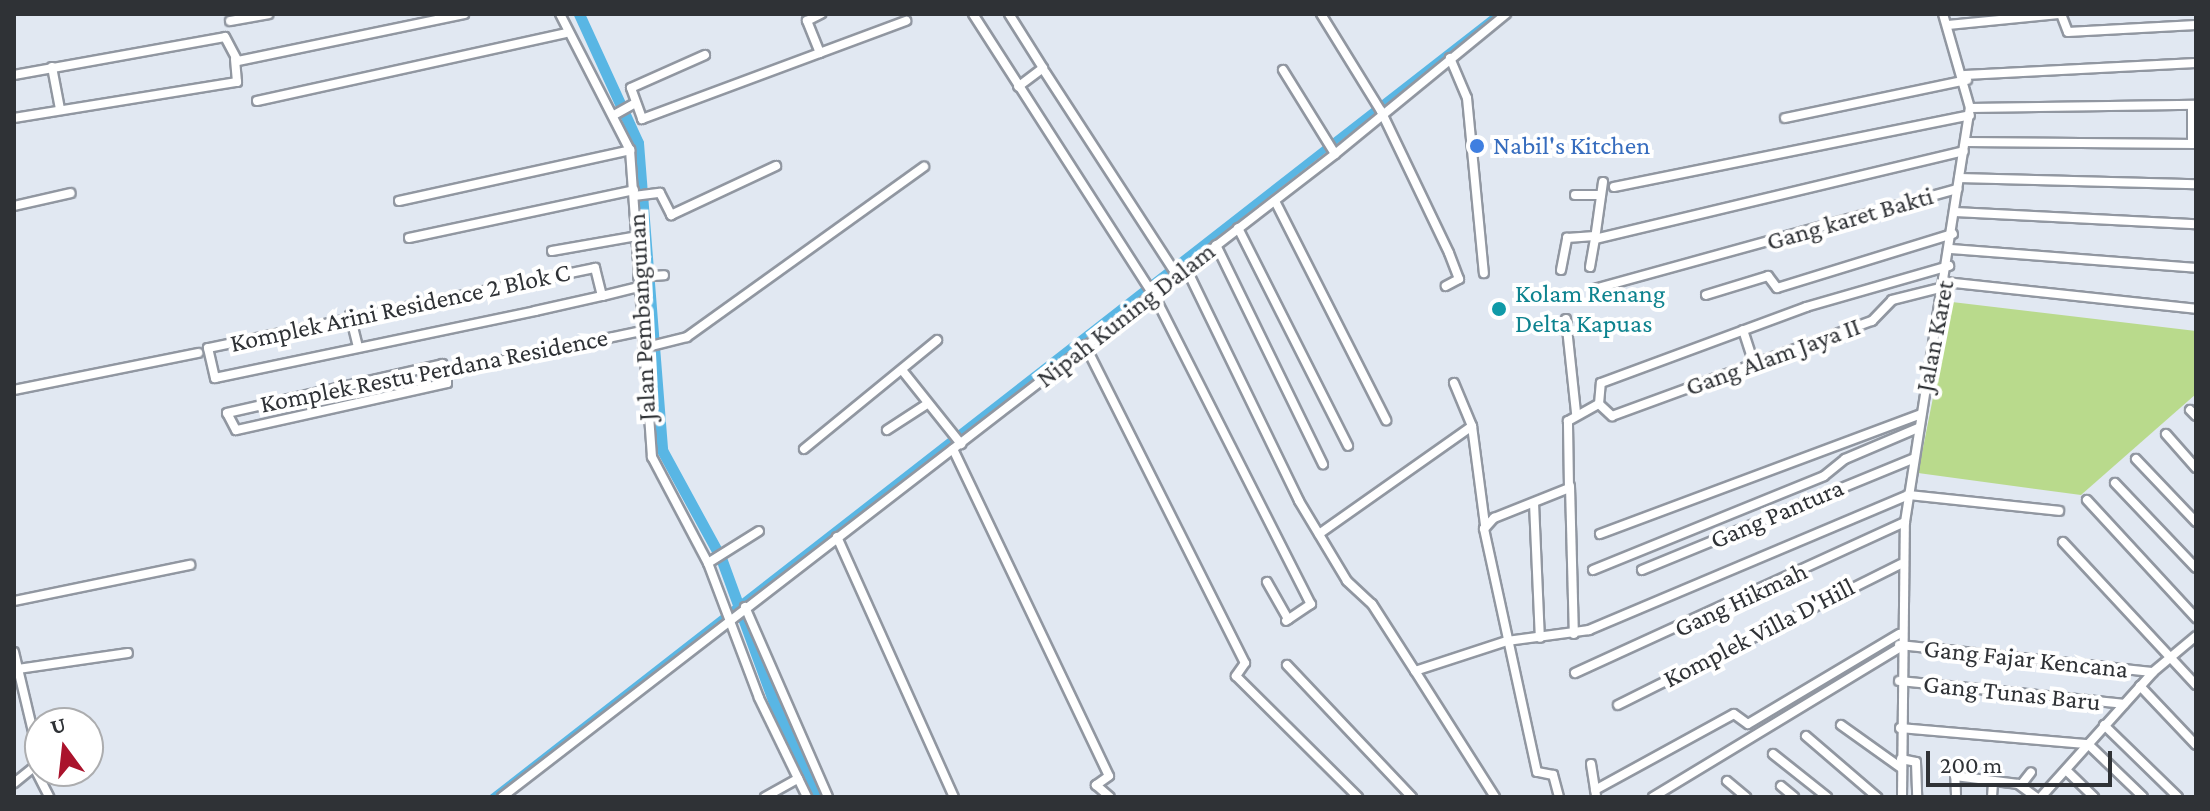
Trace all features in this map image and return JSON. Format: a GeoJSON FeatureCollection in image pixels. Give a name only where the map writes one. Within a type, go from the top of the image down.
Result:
{"type":"FeatureCollection","features":[{"type":"Feature","properties":{"kind":"street"},"geometry":{"type":"LineString","coordinates":[[230,21],[268,14]]}},
{"type":"Feature","properties":{"kind":"street"},"geometry":{"type":"LineString","coordinates":[[239,59],[464,14]]}},
{"type":"Feature","properties":{"kind":"street","name":"Jalan Pembangunan"},"geometry":{"type":"LineString","coordinates":[[560,14],[565,33],[616,114],[630,150],[652,457],[710,561],[728,615],[807,797]]}},
{"type":"Feature","properties":{"kind":"street"},"geometry":{"type":"LineString","coordinates":[[820,53],[807,21],[821,14]]}},
{"type":"Feature","properties":{"kind":"street"},"geometry":{"type":"LineString","coordinates":[[973,14],[1152,293],[1311,604],[1287,620],[1267,582]]}},
{"type":"Feature","properties":{"kind":"street"},"geometry":{"type":"LineString","coordinates":[[1009,14],[1043,68],[1018,87]]}},
{"type":"Feature","properties":{"kind":"street"},"geometry":{"type":"LineString","coordinates":[[1321,14],[1379,108],[1457,271],[1458,280],[1446,286]]}},
{"type":"Feature","properties":{"kind":"street","name":"Nipah Kuning Dalam"},"geometry":{"type":"LineString","coordinates":[[502,797],[728,615],[743,609],[1275,201],[1379,108],[1506,14]]}},
{"type":"Feature","properties":{"kind":"street","name":"Jalan Karet"},"geometry":{"type":"LineString","coordinates":[[1902,797],[1899,634],[1905,522],[1918,428],[1949,266],[1957,189],[1970,112],[1966,78],[1943,14]]}},
{"type":"Feature","properties":{"kind":"street"},"geometry":{"type":"LineString","coordinates":[[1948,25],[2061,14],[2068,32],[2196,25]]}},
{"type":"Feature","properties":{"kind":"street"},"geometry":{"type":"LineString","coordinates":[[705,55],[631,88],[632,105],[642,119],[906,21]]}},
{"type":"Feature","properties":{"kind":"street"},"geometry":{"type":"LineString","coordinates":[[257,101],[565,33]]}},
{"type":"Feature","properties":{"kind":"street"},"geometry":{"type":"LineString","coordinates":[[14,75],[225,37],[239,59],[237,82],[14,118]]}},
{"type":"Feature","properties":{"kind":"street"},"geometry":{"type":"LineString","coordinates":[[1450,58],[1467,98],[1484,273]]}},
{"type":"Feature","properties":{"kind":"street"},"geometry":{"type":"LineString","coordinates":[[1785,118],[1966,78],[2196,63]]}},
{"type":"Feature","properties":{"kind":"street"},"geometry":{"type":"LineString","coordinates":[[52,67],[60,109]]}},
{"type":"Feature","properties":{"kind":"street"},"geometry":{"type":"LineString","coordinates":[[1283,70],[1331,149]]}},
{"type":"Feature","properties":{"kind":"street"},"geometry":{"type":"LineString","coordinates":[[1045,72],[1177,275]]}},
{"type":"Feature","properties":{"kind":"street"},"geometry":{"type":"LineString","coordinates":[[616,114],[632,105]]}},
{"type":"Feature","properties":{"kind":"street"},"geometry":{"type":"LineString","coordinates":[[1561,270],[1567,238],[1595,237],[1965,147],[2194,144],[2194,105],[1970,112],[1614,187]]}},
{"type":"Feature","properties":{"kind":"street"},"geometry":{"type":"LineString","coordinates":[[399,201],[630,150]]}},
{"type":"Feature","properties":{"kind":"street"},"geometry":{"type":"LineString","coordinates":[[409,238],[634,194],[660,193],[671,215],[776,166]]}},
{"type":"Feature","properties":{"kind":"street"},"geometry":{"type":"LineString","coordinates":[[645,348],[687,337],[924,167]]}},
{"type":"Feature","properties":{"kind":"street"},"geometry":{"type":"LineString","coordinates":[[1959,178],[2196,184]]}},
{"type":"Feature","properties":{"kind":"street"},"geometry":{"type":"LineString","coordinates":[[1590,267],[1603,182]]}},
{"type":"Feature","properties":{"kind":"street","name":"Gang karet Bakti"},"geometry":{"type":"LineString","coordinates":[[1594,289],[1957,189]]}},
{"type":"Feature","properties":{"kind":"street"},"geometry":{"type":"LineString","coordinates":[[14,206],[71,193]]}},
{"type":"Feature","properties":{"kind":"street"},"geometry":{"type":"LineString","coordinates":[[1575,195],[1601,195]]}},
{"type":"Feature","properties":{"kind":"street"},"geometry":{"type":"LineString","coordinates":[[1275,201],[1386,420]]}},
{"type":"Feature","properties":{"kind":"street"},"geometry":{"type":"LineString","coordinates":[[1955,212],[2196,224]]}},
{"type":"Feature","properties":{"kind":"street"},"geometry":{"type":"LineString","coordinates":[[1238,228],[1348,446]]}},
{"type":"Feature","properties":{"kind":"street"},"geometry":{"type":"LineString","coordinates":[[1706,295],[1768,276],[1777,288],[1953,234]]}},
{"type":"Feature","properties":{"kind":"street"},"geometry":{"type":"LineString","coordinates":[[552,251],[637,236]]}},
{"type":"Feature","properties":{"kind":"street"},"geometry":{"type":"LineString","coordinates":[[1216,245],[1323,464]]}},
{"type":"Feature","properties":{"kind":"street"},"geometry":{"type":"LineString","coordinates":[[1951,249],[2196,268]]}},
{"type":"Feature","properties":{"kind":"street"},"geometry":{"type":"LineString","coordinates":[[1574,634],[1568,421],[1576,413],[1599,404],[1600,383],[1743,330],[1949,266]]}},
{"type":"Feature","properties":{"kind":"street","name":"Komplek Arini Residence 2 Blok C"},"geometry":{"type":"LineString","coordinates":[[358,347],[215,378],[208,348],[350,315],[595,268],[602,296]]}},
{"type":"Feature","properties":{"kind":"street"},"geometry":{"type":"LineString","coordinates":[[1186,268],[1272,450],[1319,534],[1415,671],[1495,797]]}},
{"type":"Feature","properties":{"kind":"street"},"geometry":{"type":"LineString","coordinates":[[350,315],[358,347],[602,296],[639,280],[664,275]]}},
{"type":"Feature","properties":{"kind":"street"},"geometry":{"type":"LineString","coordinates":[[1945,284],[2196,309]]}},
{"type":"Feature","properties":{"kind":"street","name":"Gang Alam Jaya II"},"geometry":{"type":"LineString","coordinates":[[1599,404],[1611,416],[1872,321],[1892,300],[1945,284]]}},
{"type":"Feature","properties":{"kind":"street"},"geometry":{"type":"LineString","coordinates":[[1566,319],[1576,413]]}},
{"type":"Feature","properties":{"kind":"street"},"geometry":{"type":"LineString","coordinates":[[1743,330],[1754,364]]}},
{"type":"Feature","properties":{"kind":"street","name":"Komplek Restu Perdana Residence"},"geometry":{"type":"LineString","coordinates":[[447,372],[642,331]]}},
{"type":"Feature","properties":{"kind":"street"},"geometry":{"type":"LineString","coordinates":[[804,449],[937,340]]}},
{"type":"Feature","properties":{"kind":"street"},"geometry":{"type":"LineString","coordinates":[[1085,345],[1244,661],[1238,679],[1358,797]]}},
{"type":"Feature","properties":{"kind":"street"},"geometry":{"type":"LineString","coordinates":[[14,390],[198,353]]}},
{"type":"Feature","properties":{"kind":"street","name":"Komplek Restu Perdana Residence"},"geometry":{"type":"LineString","coordinates":[[442,364],[447,372],[447,383],[236,430],[227,411],[442,364]]}},
{"type":"Feature","properties":{"kind":"street"},"geometry":{"type":"LineString","coordinates":[[902,370],[957,442],[1106,770],[1096,785],[1110,797]]}},
{"type":"Feature","properties":{"kind":"street"},"geometry":{"type":"LineString","coordinates":[[1454,383],[1472,426],[1485,525],[1537,772],[1553,775],[1559,797]]}},
{"type":"Feature","properties":{"kind":"street"},"geometry":{"type":"LineString","coordinates":[[887,430],[927,404]]}},
{"type":"Feature","properties":{"kind":"street"},"geometry":{"type":"LineString","coordinates":[[1600,534],[1895,419],[1921,414]]}},
{"type":"Feature","properties":{"kind":"street"},"geometry":{"type":"LineString","coordinates":[[1319,534],[1472,426]]}},
{"type":"Feature","properties":{"kind":"street"},"geometry":{"type":"LineString","coordinates":[[1593,570],[1824,476],[1852,455],[1918,428]]}},
{"type":"Feature","properties":{"kind":"street"},"geometry":{"type":"LineString","coordinates":[[2166,434],[2196,468]]}},
{"type":"Feature","properties":{"kind":"street","name":"Gang Pantura"},"geometry":{"type":"LineString","coordinates":[[1642,570],[1913,459]]}},
{"type":"Feature","properties":{"kind":"street"},"geometry":{"type":"LineString","coordinates":[[2136,459],[2196,522]]}},
{"type":"Feature","properties":{"kind":"street"},"geometry":{"type":"LineString","coordinates":[[2115,483],[2196,568]]}},
{"type":"Feature","properties":{"kind":"street"},"geometry":{"type":"LineString","coordinates":[[1485,525],[1570,486]]}},
{"type":"Feature","properties":{"kind":"street"},"geometry":{"type":"LineString","coordinates":[[1415,671],[1507,641],[1589,630],[1908,495],[2059,511]]}},
{"type":"Feature","properties":{"kind":"street"},"geometry":{"type":"LineString","coordinates":[[2087,500],[2196,618]]}},
{"type":"Feature","properties":{"kind":"street"},"geometry":{"type":"LineString","coordinates":[[1534,503],[1540,638]]}},
{"type":"Feature","properties":{"kind":"street","name":"Gang Hikmah"},"geometry":{"type":"LineString","coordinates":[[1575,673],[1905,522]]}},
{"type":"Feature","properties":{"kind":"street"},"geometry":{"type":"LineString","coordinates":[[710,561],[759,531]]}},
{"type":"Feature","properties":{"kind":"street"},"geometry":{"type":"LineString","coordinates":[[837,537],[954,797]]}},
{"type":"Feature","properties":{"kind":"street"},"geometry":{"type":"LineString","coordinates":[[2063,542],[2196,685]]}},
{"type":"Feature","properties":{"kind":"street","name":"Komplek Villa D'Hill"},"geometry":{"type":"LineString","coordinates":[[1618,705],[1901,564]]}},
{"type":"Feature","properties":{"kind":"street"},"geometry":{"type":"LineString","coordinates":[[14,601],[190,565]]}},
{"type":"Feature","properties":{"kind":"street"},"geometry":{"type":"LineString","coordinates":[[743,609],[828,797]]}},
{"type":"Feature","properties":{"kind":"street"},"geometry":{"type":"LineString","coordinates":[[1591,764],[1596,793],[1734,714],[1748,724],[1899,634]]}},
{"type":"Feature","properties":{"kind":"street"},"geometry":{"type":"LineString","coordinates":[[1956,797],[1955,772],[2021,785],[2043,796],[2153,672],[2196,636]]}},
{"type":"Feature","properties":{"kind":"street"},"geometry":{"type":"LineString","coordinates":[[1653,797],[1899,647]]}},
{"type":"Feature","properties":{"kind":"street","name":"Gang Fajar Kencana"},"geometry":{"type":"LineString","coordinates":[[1899,647],[2153,672]]}},
{"type":"Feature","properties":{"kind":"street"},"geometry":{"type":"LineString","coordinates":[[14,652],[27,707]]}},
{"type":"Feature","properties":{"kind":"street"},"geometry":{"type":"LineString","coordinates":[[18,669],[128,653]]}},
{"type":"Feature","properties":{"kind":"street"},"geometry":{"type":"LineString","coordinates":[[1287,665],[1412,797]]}},
{"type":"Feature","properties":{"kind":"street","name":"Gang Tunas Baru"},"geometry":{"type":"LineString","coordinates":[[1899,681],[2124,704]]}},
{"type":"Feature","properties":{"kind":"street"},"geometry":{"type":"LineString","coordinates":[[2140,686],[2196,745]]}},
{"type":"Feature","properties":{"kind":"street"},"geometry":{"type":"LineString","coordinates":[[1841,725],[1901,764],[1916,762],[1917,797]]}},
{"type":"Feature","properties":{"kind":"street"},"geometry":{"type":"LineString","coordinates":[[2104,725],[2178,797]]}},
{"type":"Feature","properties":{"kind":"street"},"geometry":{"type":"LineString","coordinates":[[1900,728],[2088,744],[2143,797]]}},
{"type":"Feature","properties":{"kind":"street"},"geometry":{"type":"LineString","coordinates":[[1806,736],[1877,797]]}},
{"type":"Feature","properties":{"kind":"street"},"geometry":{"type":"LineString","coordinates":[[1773,754],[1827,797]]}},
{"type":"Feature","properties":{"kind":"street"},"geometry":{"type":"LineString","coordinates":[[2066,770],[2094,797]]}},
{"type":"Feature","properties":{"kind":"street"},"geometry":{"type":"LineString","coordinates":[[2021,785],[2031,772]]}},
{"type":"Feature","properties":{"kind":"street"},"geometry":{"type":"LineString","coordinates":[[765,797],[798,779]]}},
{"type":"Feature","properties":{"kind":"street"},"geometry":{"type":"LineString","coordinates":[[1727,781],[1746,797]]}},
{"type":"Feature","properties":{"kind":"street"},"geometry":{"type":"LineString","coordinates":[[1992,797],[1993,781]]}},
{"type":"Feature","properties":{"kind":"street"},"geometry":{"type":"LineString","coordinates":[[1781,786],[1794,797]]}},
{"type":"Feature","properties":{"kind":"green space"},"geometry":{"type":"Polygon","coordinates":[[[1952,302],[2196,331],[2196,394],[2081,495],[1918,473],[1952,302]]]}},
{"type":"Feature","properties":{"kind":"waterway"},"geometry":{"type":"LineString","coordinates":[[579,14],[638,143],[662,450],[721,558],[774,703],[818,797]]}},
{"type":"Feature","properties":{"kind":"waterway"},"geometry":{"type":"LineString","coordinates":[[492,797],[1497,14]]}},
{"type":"Feature","properties":{"kind":"place","name":"Nabil's Kitchen"},"geometry":{"type":"Point","coordinates":[1477,146]}},
{"type":"Feature","properties":{"kind":"place","name":"Kolam Renang Delta Kapuas"},"geometry":{"type":"Point","coordinates":[1499,309]}}]}
